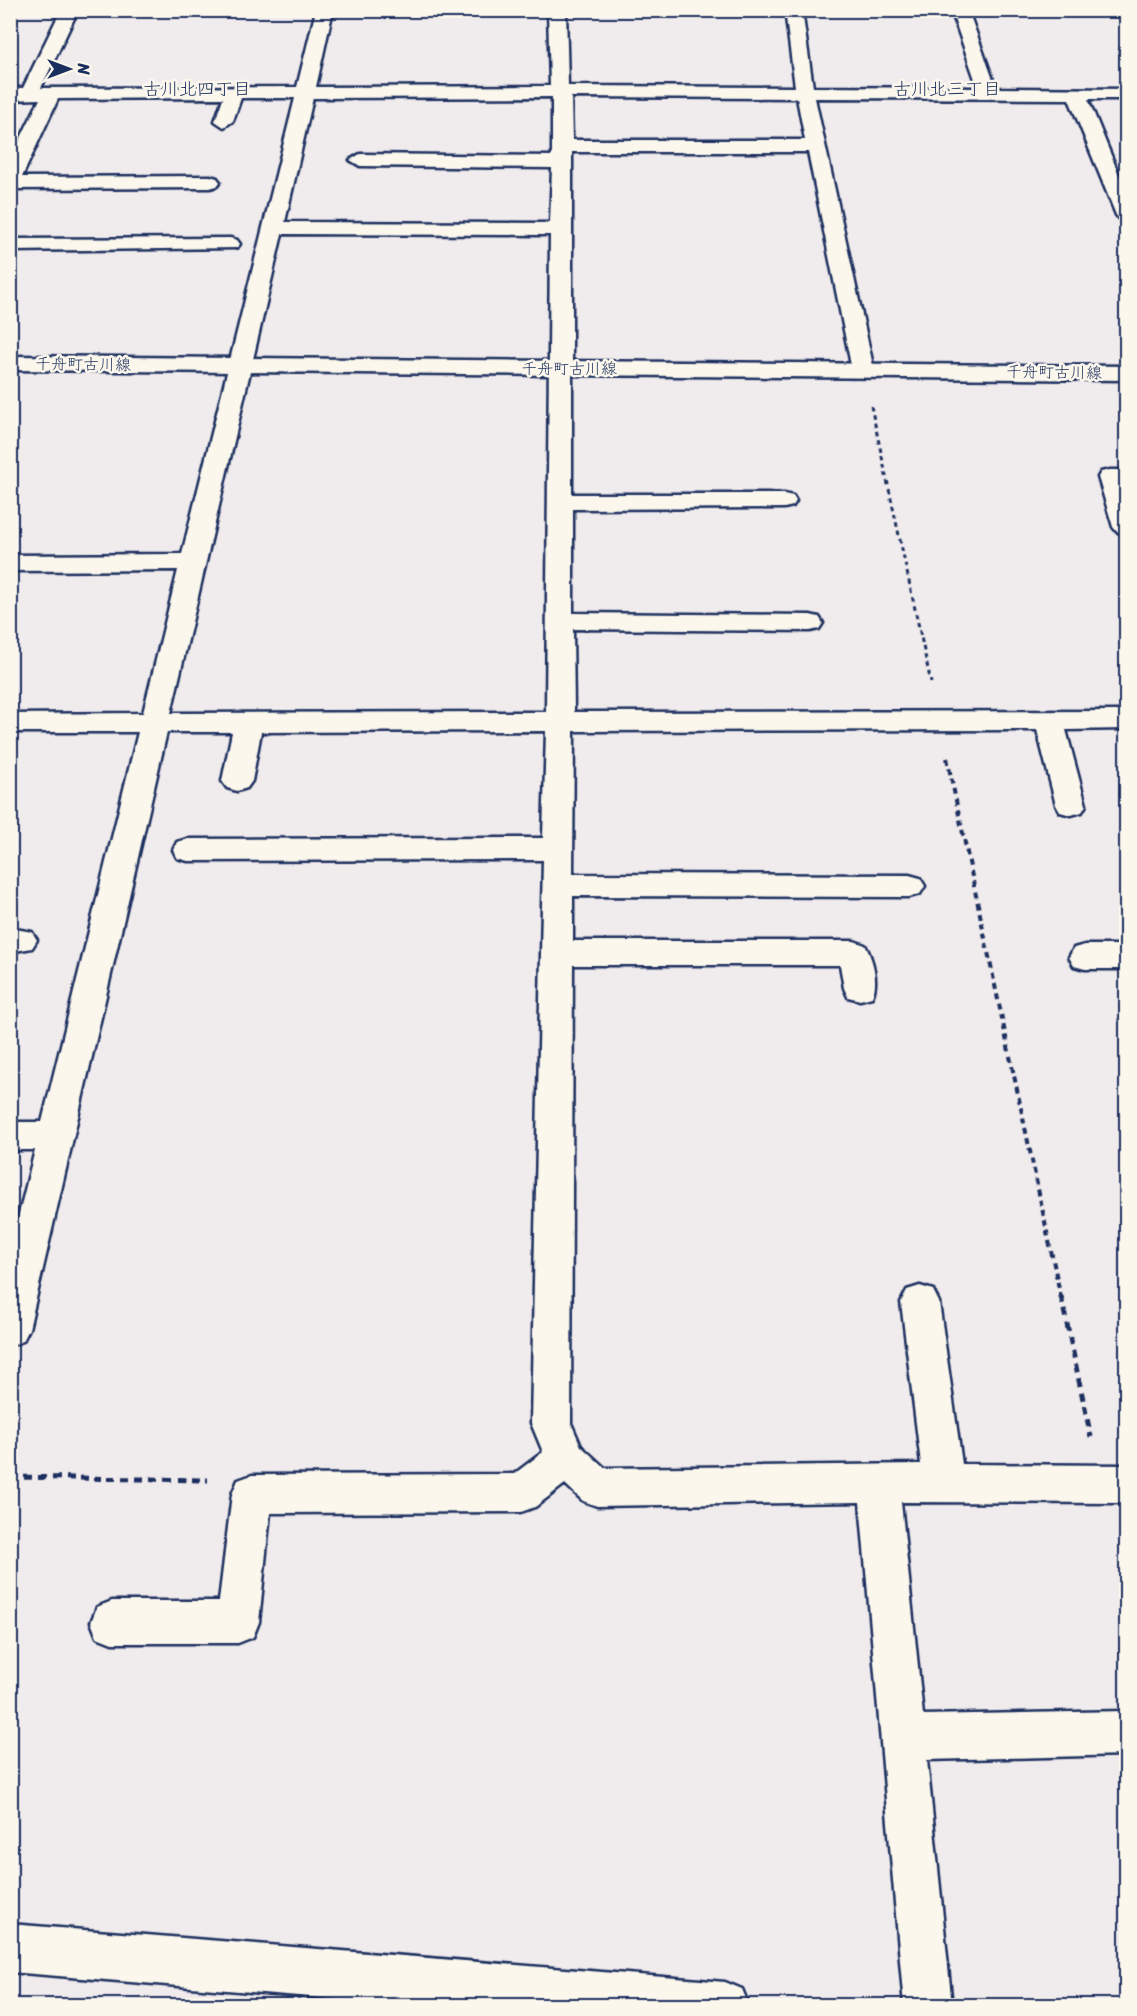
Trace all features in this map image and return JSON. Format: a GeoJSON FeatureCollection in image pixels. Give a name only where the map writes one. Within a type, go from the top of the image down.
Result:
{"type":"FeatureCollection","features":[{"type":"Feature","properties":{"kind":"street"},"geometry":{"type":"LineString","coordinates":[[29,94],[70,10]]}},
{"type":"Feature","properties":{"kind":"street"},"geometry":{"type":"LineString","coordinates":[[10,1329],[325,10]]}},
{"type":"Feature","properties":{"kind":"street"},"geometry":{"type":"LineString","coordinates":[[557,10],[559,91],[563,104],[563,154],[560,229],[560,723],[551,1423],[566,1459],[597,1487],[879,1483],[1114,1484]]}},
{"type":"Feature","properties":{"kind":"street"},"geometry":{"type":"LineString","coordinates":[[793,10],[805,92],[863,370]]}},
{"type":"Feature","properties":{"kind":"street"},"geometry":{"type":"LineString","coordinates":[[959,10],[989,93]]}},
{"type":"Feature","properties":{"kind":"street"},"geometry":{"type":"LineString","coordinates":[[10,94],[559,91],[1126,94]]}},
{"type":"Feature","properties":{"kind":"street"},"geometry":{"type":"LineString","coordinates":[[224,121],[234,92]]}},
{"type":"Feature","properties":{"kind":"street"},"geometry":{"type":"LineString","coordinates":[[52,93],[12,174],[210,182]]}},
{"type":"Feature","properties":{"kind":"street"},"geometry":{"type":"LineString","coordinates":[[1076,93],[1109,151],[1124,204]]}},
{"type":"Feature","properties":{"kind":"street"},"geometry":{"type":"LineString","coordinates":[[360,160],[816,146]]}},
{"type":"Feature","properties":{"kind":"street"},"geometry":{"type":"LineString","coordinates":[[272,228],[560,229]]}},
{"type":"Feature","properties":{"kind":"street"},"geometry":{"type":"LineString","coordinates":[[10,245],[194,252],[230,244]]}},
{"type":"Feature","properties":{"kind":"street","name":"千舟町古川線"},"geometry":{"type":"LineString","coordinates":[[10,363],[1126,373]]}},
{"type":"Feature","properties":{"kind":"street"},"geometry":{"type":"LineString","coordinates":[[1126,477],[1110,477],[1126,527]]}},
{"type":"Feature","properties":{"kind":"street"},"geometry":{"type":"LineString","coordinates":[[560,502],[784,501]]}},
{"type":"Feature","properties":{"kind":"street"},"geometry":{"type":"LineString","coordinates":[[10,563],[193,562]]}},
{"type":"Feature","properties":{"kind":"street"},"geometry":{"type":"LineString","coordinates":[[560,621],[810,623]]}},
{"type":"Feature","properties":{"kind":"street"},"geometry":{"type":"LineString","coordinates":[[1049,720],[1071,805]]}},
{"type":"Feature","properties":{"kind":"street"},"geometry":{"type":"LineString","coordinates":[[10,723],[1126,720]]}},
{"type":"Feature","properties":{"kind":"street"},"geometry":{"type":"LineString","coordinates":[[237,781],[248,723]]}},
{"type":"Feature","properties":{"kind":"street"},"geometry":{"type":"LineString","coordinates":[[188,850],[558,849]]}},
{"type":"Feature","properties":{"kind":"street"},"geometry":{"type":"LineString","coordinates":[[557,885],[909,886]]}},
{"type":"Feature","properties":{"kind":"street"},"geometry":{"type":"LineString","coordinates":[[557,953],[854,953],[860,988]]}},
{"type":"Feature","properties":{"kind":"street"},"geometry":{"type":"LineString","coordinates":[[1084,957],[1126,957]]}},
{"type":"Feature","properties":{"kind":"street"},"geometry":{"type":"LineString","coordinates":[[10,1136],[56,1136]]}},
{"type":"Feature","properties":{"kind":"street"},"geometry":{"type":"LineString","coordinates":[[920,1302],[944,1484]]}},
{"type":"Feature","properties":{"kind":"street"},"geometry":{"type":"LineString","coordinates":[[112,1622],[238,1622],[252,1494],[521,1493],[566,1459]]}},
{"type":"Feature","properties":{"kind":"street"},"geometry":{"type":"LineString","coordinates":[[879,1483],[928,2006]]}},
{"type":"Feature","properties":{"kind":"street"},"geometry":{"type":"LineString","coordinates":[[903,1738],[1126,1733]]}},
{"type":"Feature","properties":{"kind":"street"},"geometry":{"type":"LineString","coordinates":[[10,1948],[725,2006]]}},
{"type":"Feature","properties":{"kind":"path"},"geometry":{"type":"LineString","coordinates":[[863,370],[939,721],[1114,1484]]}},
{"type":"Feature","properties":{"kind":"path"},"geometry":{"type":"LineString","coordinates":[[10,1478],[227,1480],[252,1494]]}},
{"type":"Feature","properties":{"kind":"district","name":"古川北四丁目"},"geometry":{"type":"Point","coordinates":[197,89]}},
{"type":"Feature","properties":{"kind":"district","name":"古川北三丁目"},"geometry":{"type":"Point","coordinates":[947,89]}}]}
